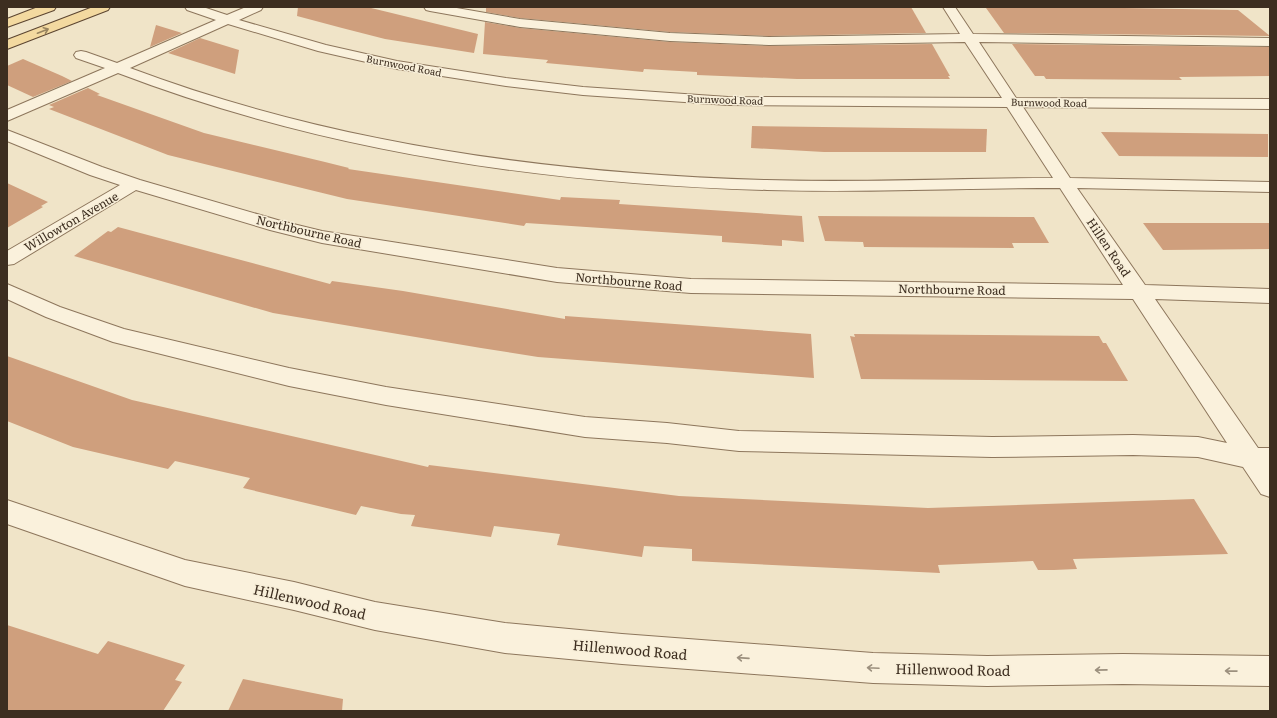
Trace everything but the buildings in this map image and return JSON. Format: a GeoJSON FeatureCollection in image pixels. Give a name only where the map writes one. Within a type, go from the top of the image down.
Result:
{"type":"FeatureCollection","features":[{"type":"Feature","properties":{"kind":"main road"},"geometry":{"type":"LineString","coordinates":[[7,23],[50,7]]}},
{"type":"Feature","properties":{"kind":"main road"},"geometry":{"type":"LineString","coordinates":[[7,45],[104,7]]}},
{"type":"Feature","properties":{"kind":"street","name":"Burnwood Road"},"geometry":{"type":"LineString","coordinates":[[191,7],[247,27],[324,48],[398,65],[506,82],[582,91],[728,101],[1270,104]]}},
{"type":"Feature","properties":{"kind":"street"},"geometry":{"type":"LineString","coordinates":[[7,116],[257,7]]}},
{"type":"Feature","properties":{"kind":"street"},"geometry":{"type":"LineString","coordinates":[[430,7],[520,23],[670,37],[769,41],[970,38],[1270,42]]}},
{"type":"Feature","properties":{"kind":"street","name":"Hillen Road"},"geometry":{"type":"LineString","coordinates":[[949,7],[1139,292],[1260,458],[1270,486]]}},
{"type":"Feature","properties":{"kind":"street"},"geometry":{"type":"LineString","coordinates":[[81,55],[118,67],[143,78],[195,96],[263,116],[344,136],[453,156],[556,170],[659,180],[769,185],[1065,183],[1270,187]]}},
{"type":"Feature","properties":{"kind":"street","name":"Northbourne Road"},"geometry":{"type":"LineString","coordinates":[[7,135],[89,168],[134,184],[277,226],[322,237],[558,275],[691,286],[1139,292],[1270,296]]}},
{"type":"Feature","properties":{"kind":"street","name":"Willowton Avenue"},"geometry":{"type":"LineString","coordinates":[[7,259],[134,184]]}},
{"type":"Feature","properties":{"kind":"street"},"geometry":{"type":"LineString","coordinates":[[7,291],[53,312],[121,336],[289,377],[386,396],[585,427],[667,433],[740,441],[992,447],[1133,445],[1198,447],[1260,458]]}},
{"type":"Feature","properties":{"kind":"street","name":"Hillenwood Road"},"geometry":{"type":"LineString","coordinates":[[7,512],[185,573],[294,596],[376,616],[505,638],[622,649],[873,668],[987,671],[1123,669],[1270,671]]}}]}
